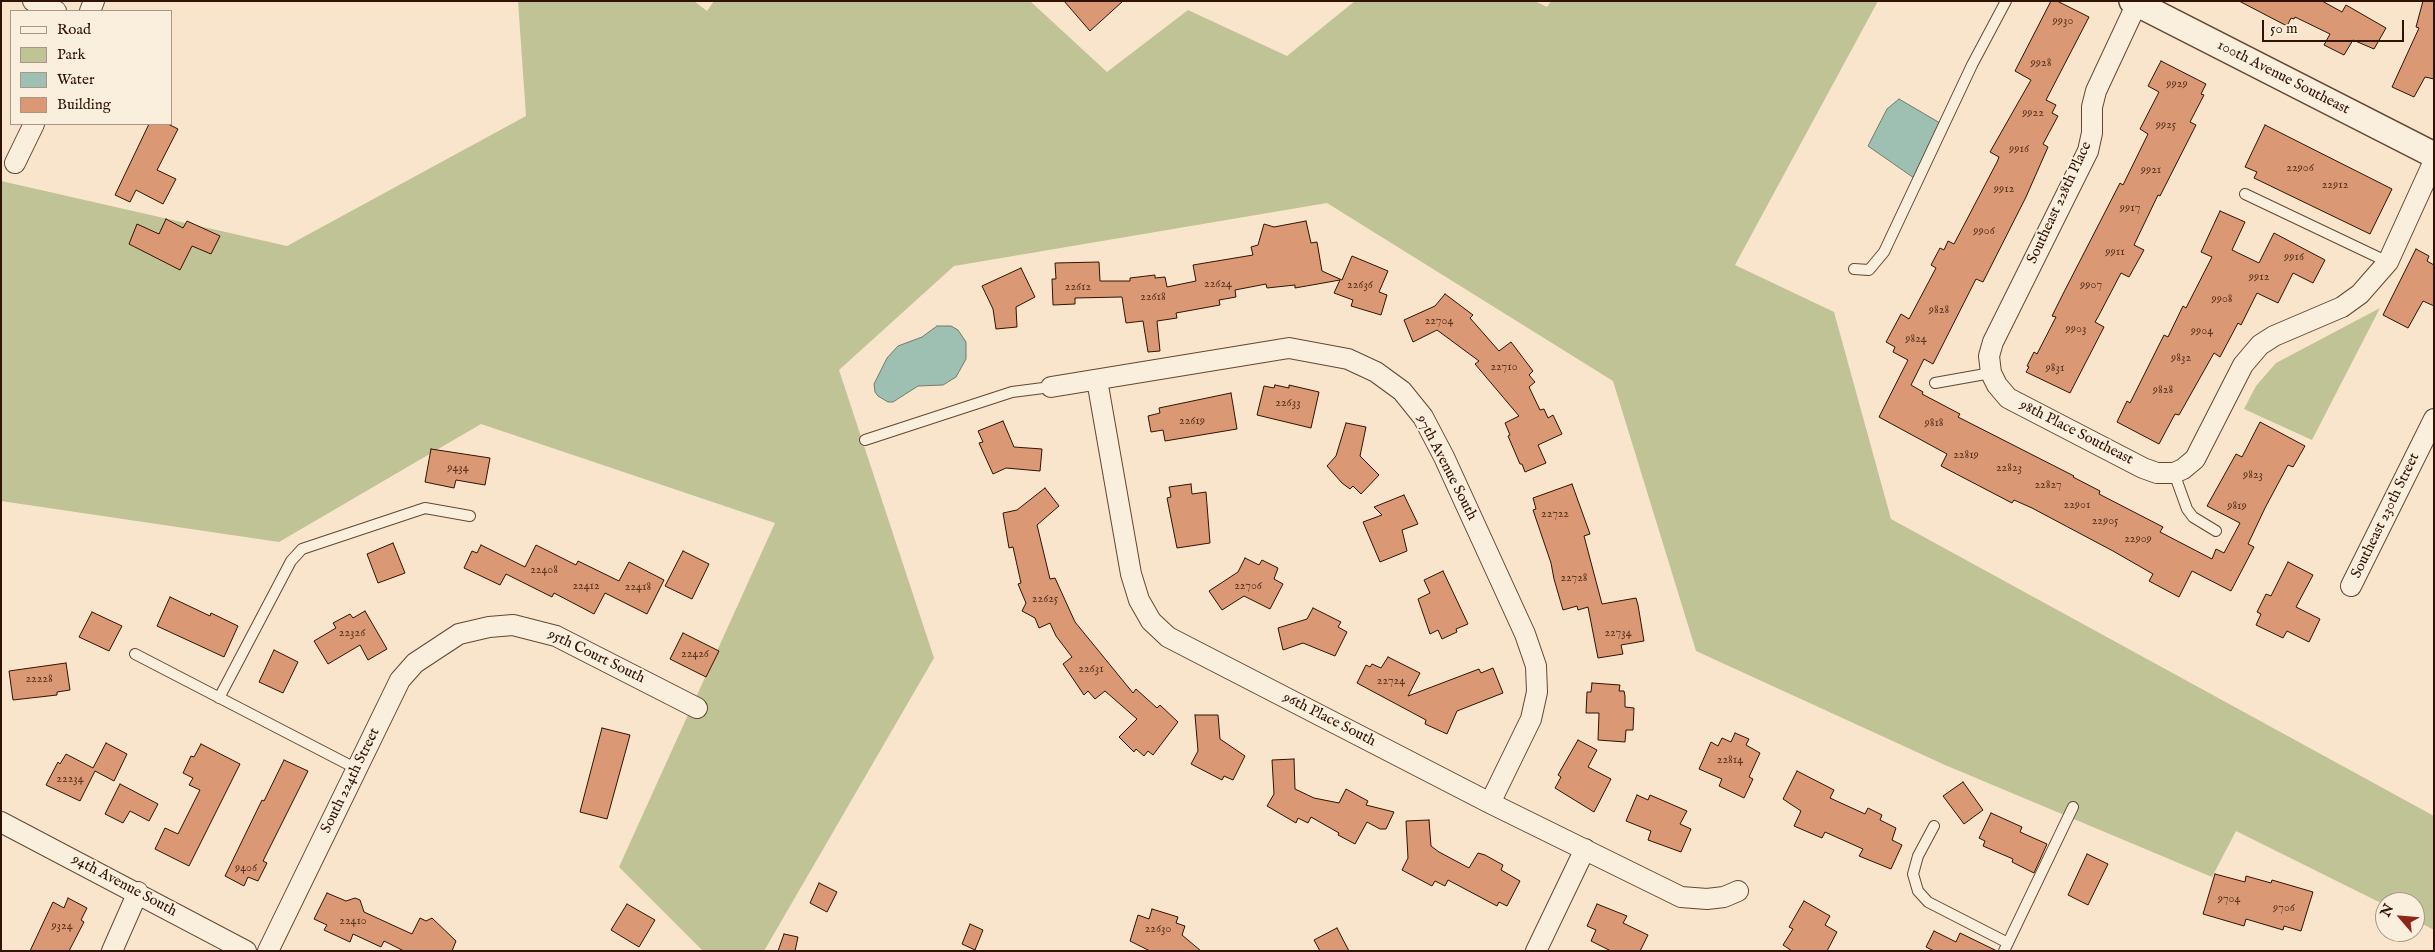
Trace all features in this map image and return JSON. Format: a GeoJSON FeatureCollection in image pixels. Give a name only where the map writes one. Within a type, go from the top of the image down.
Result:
{"type":"FeatureCollection","features":[{"type":"Feature","properties":{"kind":"street"},"geometry":{"type":"LineString","coordinates":[[33,1],[54,10]]}},
{"type":"Feature","properties":{"kind":"street","name":"100th Avenue Southeast"},"geometry":{"type":"LineString","coordinates":[[2136,2],[2434,155]]}},
{"type":"Feature","properties":{"kind":"street","name":"Southeast 228th Place"},"geometry":{"type":"LineString","coordinates":[[1991,373],[1989,356],[1993,342],[2088,151],[2092,133],[2092,107],[2096,91],[2136,2]]}},
{"type":"Feature","properties":{"kind":"street"},"geometry":{"type":"LineString","coordinates":[[15,163],[34,125]]}},
{"type":"Feature","properties":{"kind":"street"},"geometry":{"type":"LineString","coordinates":[[2174,474],[2195,459],[2243,365],[2260,345],[2274,336],[2342,307],[2360,294],[2388,262],[2434,161]]}},
{"type":"Feature","properties":{"kind":"street","name":"97th Avenue South"},"geometry":{"type":"LineString","coordinates":[[1051,387],[1289,348],[1348,359],[1376,372],[1402,391],[1423,417],[1444,457],[1525,634],[1536,666],[1537,692],[1531,719],[1490,803]]}},
{"type":"Feature","properties":{"kind":"street","name":"98th Place Southeast"},"geometry":{"type":"LineString","coordinates":[[1991,373],[1997,385],[2008,398],[2143,468],[2156,473],[2174,474]]}},
{"type":"Feature","properties":{"kind":"street","name":"96th Place South"},"geometry":{"type":"LineString","coordinates":[[1097,380],[1131,574],[1139,600],[1152,620],[1168,637],[1490,803],[1681,897],[1707,899],[1738,891]]}},
{"type":"Feature","properties":{"kind":"street","name":"Southeast 230th Street"},"geometry":{"type":"LineString","coordinates":[[2351,586],[2434,419]]}},
{"type":"Feature","properties":{"kind":"street","name":"95th Court South"},"geometry":{"type":"LineString","coordinates":[[460,634],[489,627],[513,625],[556,636],[697,708]]}},
{"type":"Feature","properties":{"kind":"street","name":"South 224th Street"},"geometry":{"type":"LineString","coordinates":[[268,951],[400,680],[415,663],[460,634]]}},
{"type":"Feature","properties":{"kind":"street","name":"94th Avenue South"},"geometry":{"type":"LineString","coordinates":[[1,822],[138,892],[246,951]]}},
{"type":"Feature","properties":{"kind":"street"},"geometry":{"type":"LineString","coordinates":[[1536,951],[1585,849]]}},
{"type":"Feature","properties":{"kind":"street"},"geometry":{"type":"LineString","coordinates":[[112,951],[138,892]]}},
{"type":"Feature","properties":{"kind":"lane"},"geometry":{"type":"LineString","coordinates":[[1854,269],[1869,270],[1884,252],[1972,65],[2006,1]]}},
{"type":"Feature","properties":{"kind":"lane"},"geometry":{"type":"LineString","coordinates":[[2245,194],[2388,262]]}},
{"type":"Feature","properties":{"kind":"lane"},"geometry":{"type":"LineString","coordinates":[[1935,383],[1991,373]]}},
{"type":"Feature","properties":{"kind":"lane"},"geometry":{"type":"LineString","coordinates":[[865,440],[1012,392],[1051,387]]}},
{"type":"Feature","properties":{"kind":"lane"},"geometry":{"type":"LineString","coordinates":[[2174,474],[2187,509],[2193,517],[2216,531]]}},
{"type":"Feature","properties":{"kind":"lane"},"geometry":{"type":"LineString","coordinates":[[219,698],[291,561],[302,549],[425,508],[470,516]]}},
{"type":"Feature","properties":{"kind":"lane"},"geometry":{"type":"LineString","coordinates":[[135,654],[357,769]]}},
{"type":"Feature","properties":{"kind":"lane"},"geometry":{"type":"LineString","coordinates":[[1934,826],[1918,856],[1913,874],[1918,891],[1928,902],[2006,947],[2073,807]]}},
{"type":"Feature","properties":{"kind":"green space"},"geometry":{"type":"Polygon","coordinates":[[[518,1],[694,1],[707,11],[714,1],[1030,1],[1107,72],[1188,10],[1287,56],[1355,1],[1535,1],[1547,7],[1551,1],[1878,1],[1735,265],[1834,312],[1891,519],[2434,816],[2434,930],[2425,925],[2425,892],[2375,892],[2375,900],[2236,831],[2212,877],[1945,765],[1696,651],[1613,381],[1327,203],[954,266],[839,370],[934,658],[764,951],[703,951],[619,867],[775,523],[481,424],[279,542],[1,501],[1,181],[287,246],[526,116],[518,1]]]}},
{"type":"Feature","properties":{"kind":"green space"},"geometry":{"type":"Polygon","coordinates":[[[2380,308],[2312,440],[2244,409],[2256,386],[2276,363],[2380,308]]]}},
{"type":"Feature","properties":{"kind":"water"},"geometry":{"type":"Polygon","coordinates":[[[1899,99],[1940,123],[1914,178],[1868,146],[1887,109],[1899,99]]]}},
{"type":"Feature","properties":{"kind":"water"},"geometry":{"type":"Polygon","coordinates":[[[937,326],[951,326],[958,330],[966,342],[966,359],[956,377],[943,385],[918,386],[893,402],[888,402],[878,396],[875,392],[874,384],[887,358],[898,346],[922,337],[937,326]]]}},
{"type":"Feature","properties":{"kind":"building"},"geometry":{"type":"Polygon","coordinates":[[[1064,1],[1123,1],[1090,31],[1064,1]]]}},
{"type":"Feature","properties":{"kind":"building"},"geometry":{"type":"Polygon","coordinates":[[[2051,1],[2057,1],[2089,17],[2046,100],[2056,105],[2052,113],[2058,116],[2043,144],[2048,147],[2026,197],[1983,282],[1976,279],[1933,364],[1924,359],[1911,385],[1923,392],[1922,394],[1960,414],[1958,417],[2074,476],[2100,491],[2099,494],[2163,527],[2160,532],[2212,559],[2216,549],[2224,553],[2240,523],[2207,506],[2236,454],[2242,457],[2260,422],[2305,446],[2293,467],[2288,465],[2265,508],[2248,544],[2254,547],[2231,591],[2192,571],[2179,597],[2149,581],[2153,574],[2113,551],[2032,508],[2014,500],[2012,503],[1941,466],[1947,454],[1879,417],[1908,360],[1893,352],[1895,347],[1886,342],[1901,314],[1909,319],[1936,268],[1931,265],[1940,248],[1944,250],[1948,241],[1954,244],[1997,162],[1999,157],[1990,152],[2031,80],[2015,71],[2051,1]]]}},
{"type":"Feature","properties":{"kind":"building"},"geometry":{"type":"Polygon","coordinates":[[[2239,1],[2322,1],[2342,12],[2346,5],[2386,28],[2374,49],[2353,40],[2344,55],[2324,45],[2330,34],[2295,17],[2294,19],[2291,18],[2287,26],[2239,1]]]}},
{"type":"Feature","properties":{"kind":"building"},"geometry":{"type":"Polygon","coordinates":[[[2423,1],[2434,1],[2434,79],[2425,77],[2414,97],[2392,87],[2419,28],[2416,27],[2423,1]]]}},
{"type":"Feature","properties":{"kind":"building"},"geometry":{"type":"Polygon","coordinates":[[[2161,61],[2206,84],[2201,94],[2204,95],[2190,122],[2196,125],[2160,196],[2158,195],[2134,245],[2144,250],[2129,277],[2121,273],[2095,322],[2104,327],[2070,393],[2026,372],[2029,367],[2027,366],[2034,352],[2037,354],[2056,317],[2052,316],[2064,292],[2120,183],[2123,185],[2148,134],[2140,129],[2159,92],[2148,86],[2161,61]]]}},
{"type":"Feature","properties":{"kind":"building"},"geometry":{"type":"Polygon","coordinates":[[[149,125],[170,125],[178,129],[157,170],[176,179],[163,204],[136,190],[130,202],[115,195],[149,125]]]}},
{"type":"Feature","properties":{"kind":"building"},"geometry":{"type":"Polygon","coordinates":[[[2265,125],[2392,189],[2370,234],[2254,178],[2257,172],[2245,167],[2265,125]]]}},
{"type":"Feature","properties":{"kind":"building"},"geometry":{"type":"Polygon","coordinates":[[[2220,211],[2245,222],[2232,250],[2259,263],[2274,233],[2325,260],[2313,283],[2293,273],[2278,303],[2257,293],[2241,325],[2238,323],[2220,357],[2214,353],[2179,415],[2175,414],[2159,444],[2117,422],[2127,401],[2130,403],[2164,335],[2168,337],[2183,306],[2186,308],[2212,257],[2201,252],[2220,211]]]}},
{"type":"Feature","properties":{"kind":"building"},"geometry":{"type":"Polygon","coordinates":[[[166,219],[183,228],[187,221],[220,236],[211,254],[192,246],[180,270],[129,244],[137,224],[159,234],[166,219]]]}},
{"type":"Feature","properties":{"kind":"building"},"geometry":{"type":"Polygon","coordinates":[[[1306,221],[1311,243],[1317,242],[1322,271],[1342,280],[1352,256],[1388,271],[1379,292],[1387,295],[1381,315],[1351,306],[1353,300],[1334,293],[1340,280],[1295,288],[1295,285],[1267,288],[1266,284],[1235,290],[1236,297],[1219,300],[1220,305],[1176,313],[1177,318],[1157,321],[1160,351],[1148,352],[1143,321],[1126,323],[1122,297],[1075,298],[1075,304],[1053,305],[1052,279],[1056,279],[1055,263],[1099,262],[1100,281],[1130,281],[1130,278],[1155,275],[1155,278],[1165,277],[1167,287],[1196,281],[1193,265],[1253,255],[1251,247],[1258,245],[1264,224],[1274,227],[1306,221]]]}},
{"type":"Feature","properties":{"kind":"building"},"geometry":{"type":"Polygon","coordinates":[[[2416,249],[2429,256],[2427,261],[2434,265],[2434,306],[2423,301],[2408,328],[2383,315],[2416,249]]]}},
{"type":"Feature","properties":{"kind":"building"},"geometry":{"type":"Polygon","coordinates":[[[1021,268],[1035,297],[1016,307],[1017,327],[996,329],[993,309],[982,286],[1021,268]]]}},
{"type":"Feature","properties":{"kind":"building"},"geometry":{"type":"Polygon","coordinates":[[[1445,294],[1473,315],[1470,318],[1499,351],[1511,342],[1533,371],[1529,375],[1535,382],[1529,387],[1540,410],[1544,409],[1548,418],[1553,415],[1562,434],[1538,445],[1546,463],[1525,472],[1508,436],[1510,435],[1505,423],[1519,416],[1475,364],[1479,361],[1437,330],[1413,342],[1404,320],[1435,306],[1445,294]]]}},
{"type":"Feature","properties":{"kind":"building"},"geometry":{"type":"Polygon","coordinates":[[[1275,385],[1289,388],[1289,385],[1319,392],[1311,428],[1257,415],[1264,386],[1274,388],[1275,385]]]}},
{"type":"Feature","properties":{"kind":"building"},"geometry":{"type":"Polygon","coordinates":[[[1231,393],[1237,429],[1165,441],[1163,430],[1151,432],[1148,416],[1160,413],[1159,408],[1231,393]]]}},
{"type":"Feature","properties":{"kind":"building"},"geometry":{"type":"Polygon","coordinates":[[[1003,421],[1014,447],[1042,449],[1040,471],[1006,468],[993,474],[979,443],[983,442],[978,431],[1003,421]]]}},
{"type":"Feature","properties":{"kind":"building"},"geometry":{"type":"Polygon","coordinates":[[[1346,423],[1366,427],[1360,456],[1379,475],[1361,494],[1353,486],[1350,489],[1342,483],[1327,466],[1336,456],[1346,423]]]}},
{"type":"Feature","properties":{"kind":"building"},"geometry":{"type":"Polygon","coordinates":[[[431,449],[490,458],[485,485],[456,480],[454,488],[425,482],[431,449]]]}},
{"type":"Feature","properties":{"kind":"building"},"geometry":{"type":"Polygon","coordinates":[[[1191,484],[1192,494],[1206,492],[1210,543],[1177,548],[1167,498],[1171,497],[1169,487],[1191,484]]]}},
{"type":"Feature","properties":{"kind":"building"},"geometry":{"type":"Polygon","coordinates":[[[1572,484],[1590,534],[1584,536],[1602,604],[1636,598],[1644,641],[1621,645],[1623,654],[1598,658],[1588,607],[1578,610],[1577,606],[1563,610],[1551,563],[1533,510],[1536,509],[1533,498],[1572,484]]]}},
{"type":"Feature","properties":{"kind":"building"},"geometry":{"type":"Polygon","coordinates":[[[1045,488],[1059,506],[1037,525],[1050,579],[1055,578],[1075,622],[1133,693],[1136,689],[1157,708],[1160,705],[1178,722],[1153,755],[1148,751],[1144,756],[1136,749],[1134,752],[1119,737],[1137,719],[1105,691],[1095,699],[1088,691],[1084,695],[1063,664],[1072,657],[1056,636],[1050,623],[1039,628],[1035,618],[1022,611],[1026,603],[1018,584],[1021,583],[1013,547],[1009,548],[1003,513],[1017,510],[1045,488]]]}},
{"type":"Feature","properties":{"kind":"building"},"geometry":{"type":"Polygon","coordinates":[[[1404,495],[1418,524],[1402,530],[1407,551],[1380,562],[1363,522],[1382,515],[1374,507],[1404,495]]]}},
{"type":"Feature","properties":{"kind":"building"},"geometry":{"type":"Polygon","coordinates":[[[393,543],[405,573],[378,583],[367,554],[393,543]]]}},
{"type":"Feature","properties":{"kind":"building"},"geometry":{"type":"Polygon","coordinates":[[[481,545],[525,567],[536,545],[576,565],[578,561],[619,581],[629,562],[664,580],[647,614],[605,593],[594,614],[554,593],[552,597],[506,574],[500,585],[464,568],[472,551],[477,553],[481,545]]]}},
{"type":"Feature","properties":{"kind":"building"},"geometry":{"type":"Polygon","coordinates":[[[683,551],[709,564],[692,599],[665,586],[683,551]]]}},
{"type":"Feature","properties":{"kind":"building"},"geometry":{"type":"Polygon","coordinates":[[[1245,558],[1259,565],[1262,560],[1278,568],[1274,579],[1283,584],[1270,609],[1244,596],[1222,610],[1209,591],[1238,572],[1245,558]]]}},
{"type":"Feature","properties":{"kind":"building"},"geometry":{"type":"Polygon","coordinates":[[[2288,562],[2313,575],[2296,607],[2320,619],[2309,642],[2287,631],[2283,638],[2256,625],[2261,614],[2257,612],[2266,594],[2271,596],[2288,562]]]}},
{"type":"Feature","properties":{"kind":"building"},"geometry":{"type":"Polygon","coordinates":[[[1443,571],[1468,624],[1456,629],[1457,632],[1442,639],[1438,630],[1430,634],[1418,599],[1430,593],[1424,580],[1443,571]]]}},
{"type":"Feature","properties":{"kind":"building"},"geometry":{"type":"Polygon","coordinates":[[[170,597],[210,616],[211,613],[238,626],[224,657],[157,626],[170,597]]]}},
{"type":"Feature","properties":{"kind":"building"},"geometry":{"type":"Polygon","coordinates":[[[1313,608],[1341,622],[1338,627],[1347,632],[1335,656],[1303,643],[1283,650],[1278,628],[1307,619],[1313,608]]]}},
{"type":"Feature","properties":{"kind":"building"},"geometry":{"type":"Polygon","coordinates":[[[365,611],[387,649],[368,660],[360,645],[328,664],[314,641],[336,628],[333,623],[350,614],[353,618],[365,611]]]}},
{"type":"Feature","properties":{"kind":"building"},"geometry":{"type":"Polygon","coordinates":[[[92,612],[122,626],[109,651],[79,637],[92,612]]]}},
{"type":"Feature","properties":{"kind":"building"},"geometry":{"type":"Polygon","coordinates":[[[683,633],[719,651],[706,677],[670,659],[683,633]]]}},
{"type":"Feature","properties":{"kind":"building"},"geometry":{"type":"Polygon","coordinates":[[[274,650],[298,662],[283,693],[259,682],[274,650]]]}},
{"type":"Feature","properties":{"kind":"building"},"geometry":{"type":"Polygon","coordinates":[[[1388,657],[1420,673],[1408,696],[1479,669],[1481,673],[1493,668],[1503,693],[1457,711],[1447,734],[1425,724],[1426,720],[1357,683],[1366,665],[1370,667],[1372,664],[1381,668],[1388,657]]]}},
{"type":"Feature","properties":{"kind":"building"},"geometry":{"type":"Polygon","coordinates":[[[66,663],[70,690],[57,692],[57,695],[13,700],[9,671],[66,663]]]}},
{"type":"Feature","properties":{"kind":"building"},"geometry":{"type":"Polygon","coordinates":[[[1592,683],[1620,685],[1619,691],[1624,691],[1625,707],[1634,708],[1633,730],[1626,730],[1625,742],[1598,740],[1599,713],[1586,713],[1587,692],[1591,692],[1592,683]]]}},
{"type":"Feature","properties":{"kind":"building"},"geometry":{"type":"Polygon","coordinates":[[[1195,715],[1218,715],[1220,739],[1245,756],[1233,780],[1224,776],[1222,780],[1191,764],[1198,751],[1195,715]]]}},
{"type":"Feature","properties":{"kind":"building"},"geometry":{"type":"Polygon","coordinates":[[[602,728],[630,735],[607,819],[580,812],[602,728]]]}},
{"type":"Feature","properties":{"kind":"building"},"geometry":{"type":"Polygon","coordinates":[[[1735,733],[1749,739],[1746,745],[1760,753],[1749,777],[1753,779],[1744,798],[1719,786],[1722,779],[1699,769],[1711,742],[1718,746],[1722,738],[1731,742],[1735,733]]]}},
{"type":"Feature","properties":{"kind":"building"},"geometry":{"type":"Polygon","coordinates":[[[1578,740],[1597,750],[1588,767],[1611,779],[1594,812],[1555,788],[1561,777],[1558,775],[1578,740]]]}},
{"type":"Feature","properties":{"kind":"building"},"geometry":{"type":"Polygon","coordinates":[[[106,743],[127,754],[114,781],[95,771],[80,801],[46,785],[58,762],[60,764],[66,754],[93,768],[106,743]]]}},
{"type":"Feature","properties":{"kind":"building"},"geometry":{"type":"Polygon","coordinates":[[[201,744],[240,764],[189,866],[155,849],[165,828],[178,834],[200,790],[189,785],[193,778],[183,773],[191,756],[194,757],[201,744]]]}},
{"type":"Feature","properties":{"kind":"building"},"geometry":{"type":"Polygon","coordinates":[[[1294,759],[1295,789],[1314,798],[1339,803],[1346,789],[1368,801],[1366,805],[1394,812],[1386,829],[1380,829],[1367,822],[1355,844],[1311,817],[1308,823],[1298,818],[1296,823],[1267,806],[1274,794],[1272,760],[1294,759]]]}},
{"type":"Feature","properties":{"kind":"building"},"geometry":{"type":"Polygon","coordinates":[[[284,760],[308,771],[263,861],[267,863],[258,881],[248,877],[244,886],[225,876],[284,760]]]}},
{"type":"Feature","properties":{"kind":"building"},"geometry":{"type":"Polygon","coordinates":[[[1797,771],[1834,790],[1830,798],[1865,814],[1868,808],[1882,815],[1880,820],[1896,828],[1892,840],[1902,845],[1891,869],[1859,856],[1863,849],[1825,832],[1822,838],[1794,826],[1801,811],[1783,799],[1797,771]]]}},
{"type":"Feature","properties":{"kind":"building"},"geometry":{"type":"Polygon","coordinates":[[[1963,782],[1983,810],[1964,824],[1943,796],[1963,782]]]}},
{"type":"Feature","properties":{"kind":"building"},"geometry":{"type":"Polygon","coordinates":[[[120,784],[158,804],[149,821],[130,811],[123,823],[105,814],[120,784]]]}},
{"type":"Feature","properties":{"kind":"building"},"geometry":{"type":"Polygon","coordinates":[[[1637,795],[1648,800],[1650,795],[1687,811],[1680,824],[1691,829],[1681,852],[1648,840],[1651,831],[1626,821],[1637,795]]]}},
{"type":"Feature","properties":{"kind":"building"},"geometry":{"type":"Polygon","coordinates":[[[1991,813],[2022,827],[2020,832],[2047,844],[2034,873],[2012,862],[2013,859],[1983,846],[1985,841],[1979,838],[1991,813]]]}},
{"type":"Feature","properties":{"kind":"building"},"geometry":{"type":"Polygon","coordinates":[[[1429,820],[1431,846],[1439,852],[1469,868],[1478,853],[1485,855],[1503,865],[1501,870],[1520,881],[1507,906],[1499,902],[1497,906],[1448,880],[1445,886],[1435,881],[1432,886],[1402,870],[1408,858],[1406,821],[1429,820]]]}},
{"type":"Feature","properties":{"kind":"building"},"geometry":{"type":"Polygon","coordinates":[[[2087,854],[2108,864],[2088,905],[2068,895],[2087,854]]]}},
{"type":"Feature","properties":{"kind":"building"},"geometry":{"type":"Polygon","coordinates":[[[2215,874],[2245,882],[2246,876],[2271,883],[2272,880],[2313,892],[2301,931],[2284,926],[2283,930],[2246,919],[2244,926],[2203,914],[2215,874]]]}},
{"type":"Feature","properties":{"kind":"building"},"geometry":{"type":"Polygon","coordinates":[[[819,883],[837,892],[827,912],[810,903],[819,883]]]}},
{"type":"Feature","properties":{"kind":"building"},"geometry":{"type":"Polygon","coordinates":[[[327,893],[346,901],[355,898],[360,900],[364,912],[412,934],[420,918],[426,921],[432,918],[456,941],[452,951],[404,951],[384,941],[381,947],[353,934],[350,942],[324,930],[327,925],[314,919],[327,893]]]}},
{"type":"Feature","properties":{"kind":"building"},"geometry":{"type":"Polygon","coordinates":[[[68,898],[87,908],[81,920],[84,922],[69,951],[30,951],[53,902],[64,908],[68,898]]]}},
{"type":"Feature","properties":{"kind":"building"},"geometry":{"type":"Polygon","coordinates":[[[1804,901],[1830,916],[1825,925],[1837,932],[1827,951],[1792,951],[1783,945],[1793,929],[1789,927],[1804,901]]]}},
{"type":"Feature","properties":{"kind":"building"},"geometry":{"type":"Polygon","coordinates":[[[627,904],[655,920],[639,947],[611,930],[627,904]]]}},
{"type":"Feature","properties":{"kind":"building"},"geometry":{"type":"Polygon","coordinates":[[[1597,904],[1627,916],[1623,923],[1648,935],[1640,951],[1611,951],[1591,941],[1596,930],[1587,926],[1597,904]]]}},
{"type":"Feature","properties":{"kind":"building"},"geometry":{"type":"Polygon","coordinates":[[[1152,909],[1178,917],[1176,923],[1185,926],[1182,935],[1201,951],[1150,951],[1130,941],[1138,915],[1149,919],[1152,909]]]}},
{"type":"Feature","properties":{"kind":"building"},"geometry":{"type":"Polygon","coordinates":[[[970,924],[983,930],[975,950],[962,944],[970,924]]]}},
{"type":"Feature","properties":{"kind":"building"},"geometry":{"type":"Polygon","coordinates":[[[1337,928],[1349,951],[1320,951],[1314,940],[1337,928]]]}},
{"type":"Feature","properties":{"kind":"building"},"geometry":{"type":"Polygon","coordinates":[[[1934,931],[1956,942],[1960,933],[1997,951],[1934,951],[1926,947],[1934,931]]]}},
{"type":"Feature","properties":{"kind":"building"},"geometry":{"type":"Polygon","coordinates":[[[784,934],[798,937],[795,951],[778,951],[784,934]]]}}]}
